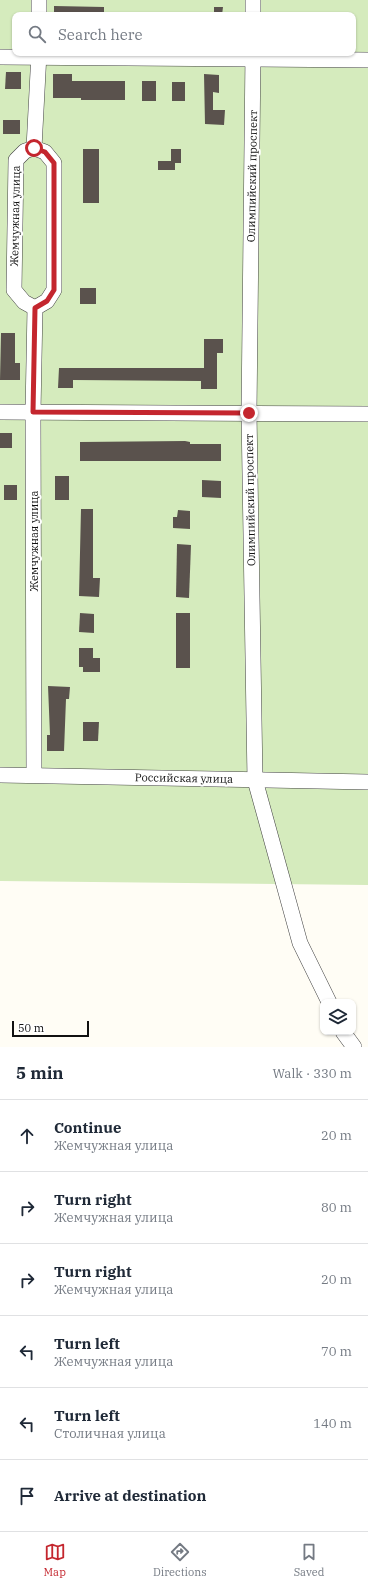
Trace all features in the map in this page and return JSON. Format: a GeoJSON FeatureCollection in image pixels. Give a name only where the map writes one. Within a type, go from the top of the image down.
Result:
{"type":"FeatureCollection","features":[{"type":"Feature","properties":{"kind":"street"},"geometry":{"type":"LineString","coordinates":[[39,0],[39,12]]}},
{"type":"Feature","properties":{"kind":"street"},"geometry":{"type":"LineString","coordinates":[[253,0],[253,12]]}},
{"type":"Feature","properties":{"kind":"street"},"geometry":{"type":"LineString","coordinates":[[0,57],[20,56]]}},
{"type":"Feature","properties":{"kind":"street"},"geometry":{"type":"LineString","coordinates":[[35,308],[47,301],[54,290],[54,163],[45,152],[34,148],[39,56]]}},
{"type":"Feature","properties":{"kind":"street"},"geometry":{"type":"LineString","coordinates":[[253,56],[368,60]]}},
{"type":"Feature","properties":{"kind":"street","name":"Олимпийский проспект"},"geometry":{"type":"LineString","coordinates":[[253,56],[249,413],[255,780],[300,943],[328,999]]}},
{"type":"Feature","properties":{"kind":"street","name":"Жемчужная улица"},"geometry":{"type":"LineString","coordinates":[[34,148],[25,151],[16,160],[14,290],[24,302],[35,308],[33,412],[34,775]]}},
{"type":"Feature","properties":{"kind":"street"},"geometry":{"type":"LineString","coordinates":[[0,412],[368,414]]}},
{"type":"Feature","properties":{"kind":"street","name":"Российская улица"},"geometry":{"type":"LineString","coordinates":[[0,775],[368,782]]}},
{"type":"Feature","properties":{"kind":"street"},"geometry":{"type":"LineString","coordinates":[[345,1035],[354,1047]]}},
{"type":"Feature","properties":{"kind":"green space"},"geometry":{"type":"Polygon","coordinates":[[[0,0],[368,0],[368,885],[0,881],[0,0]]]}},
{"type":"Feature","properties":{"kind":"building"},"geometry":{"type":"Polygon","coordinates":[[[54,6],[104,7],[104,12],[54,12],[54,6]]]}},
{"type":"Feature","properties":{"kind":"building"},"geometry":{"type":"Polygon","coordinates":[[[214,7],[223,7],[222,12],[214,12],[214,7]]]}},
{"type":"Feature","properties":{"kind":"building"},"geometry":{"type":"Polygon","coordinates":[[[6,72],[21,72],[21,89],[5,89],[6,72]]]}},
{"type":"Feature","properties":{"kind":"building"},"geometry":{"type":"Polygon","coordinates":[[[53,74],[72,74],[72,81],[125,81],[125,100],[81,100],[81,98],[53,98],[53,74]]]}},
{"type":"Feature","properties":{"kind":"building"},"geometry":{"type":"Polygon","coordinates":[[[204,74],[219,75],[219,93],[213,92],[213,110],[225,110],[224,125],[205,124],[204,74]]]}},
{"type":"Feature","properties":{"kind":"building"},"geometry":{"type":"Polygon","coordinates":[[[142,81],[156,81],[156,101],[142,101],[142,81]]]}},
{"type":"Feature","properties":{"kind":"building"},"geometry":{"type":"Polygon","coordinates":[[[172,82],[185,82],[185,101],[172,101],[172,82]]]}},
{"type":"Feature","properties":{"kind":"building"},"geometry":{"type":"Polygon","coordinates":[[[3,120],[20,120],[20,134],[3,134],[3,120]]]}},
{"type":"Feature","properties":{"kind":"building"},"geometry":{"type":"Polygon","coordinates":[[[83,149],[99,149],[99,203],[83,203],[83,149]]]}},
{"type":"Feature","properties":{"kind":"building"},"geometry":{"type":"Polygon","coordinates":[[[171,149],[181,149],[181,163],[175,163],[175,170],[158,170],[158,161],[171,161],[171,149]]]}},
{"type":"Feature","properties":{"kind":"building"},"geometry":{"type":"Polygon","coordinates":[[[80,288],[96,288],[96,304],[80,304],[80,288]]]}},
{"type":"Feature","properties":{"kind":"building"},"geometry":{"type":"Polygon","coordinates":[[[1,333],[15,333],[15,363],[20,363],[20,380],[0,380],[1,333]]]}},
{"type":"Feature","properties":{"kind":"building"},"geometry":{"type":"Polygon","coordinates":[[[204,339],[223,339],[223,353],[217,353],[217,389],[201,389],[201,381],[73,380],[73,388],[58,388],[59,368],[204,368],[204,339]]]}},
{"type":"Feature","properties":{"kind":"building"},"geometry":{"type":"Polygon","coordinates":[[[0,433],[12,433],[12,448],[0,448],[0,433]]]}},
{"type":"Feature","properties":{"kind":"building"},"geometry":{"type":"Polygon","coordinates":[[[80,442],[190,442],[190,444],[221,444],[221,461],[80,461],[80,442]]]}},
{"type":"Feature","properties":{"kind":"building"},"geometry":{"type":"Polygon","coordinates":[[[55,476],[69,476],[69,500],[55,500],[55,476]]]}},
{"type":"Feature","properties":{"kind":"building"},"geometry":{"type":"Polygon","coordinates":[[[202,480],[221,481],[221,498],[202,497],[202,480]]]}},
{"type":"Feature","properties":{"kind":"building"},"geometry":{"type":"Polygon","coordinates":[[[4,485],[17,485],[17,500],[4,500],[4,485]]]}},
{"type":"Feature","properties":{"kind":"building"},"geometry":{"type":"Polygon","coordinates":[[[81,509],[93,509],[93,578],[100,578],[99,597],[79,596],[81,509]]]}},
{"type":"Feature","properties":{"kind":"building"},"geometry":{"type":"Polygon","coordinates":[[[178,510],[190,511],[190,529],[173,528],[173,517],[177,517],[178,510]]]}},
{"type":"Feature","properties":{"kind":"building"},"geometry":{"type":"Polygon","coordinates":[[[177,544],[191,545],[189,598],[176,597],[177,544]]]}},
{"type":"Feature","properties":{"kind":"building"},"geometry":{"type":"Polygon","coordinates":[[[80,613],[94,614],[94,633],[79,632],[80,613]]]}},
{"type":"Feature","properties":{"kind":"building"},"geometry":{"type":"Polygon","coordinates":[[[176,613],[190,613],[190,668],[176,668],[176,613]]]}},
{"type":"Feature","properties":{"kind":"building"},"geometry":{"type":"Polygon","coordinates":[[[79,648],[93,648],[93,658],[100,658],[100,672],[83,672],[83,667],[79,667],[79,648]]]}},
{"type":"Feature","properties":{"kind":"building"},"geometry":{"type":"Polygon","coordinates":[[[48,686],[70,687],[69,699],[66,699],[64,751],[47,751],[47,735],[50,735],[48,686]]]}},
{"type":"Feature","properties":{"kind":"building"},"geometry":{"type":"Polygon","coordinates":[[[83,722],[99,722],[98,741],[83,741],[83,722]]]}},
{"type":"Feature","properties":{"kind":"route"},"geometry":{"type":"LineString","coordinates":[[34,148],[45,152],[54,163],[54,290],[47,301],[35,308],[33,412],[249,413]]}}]}
